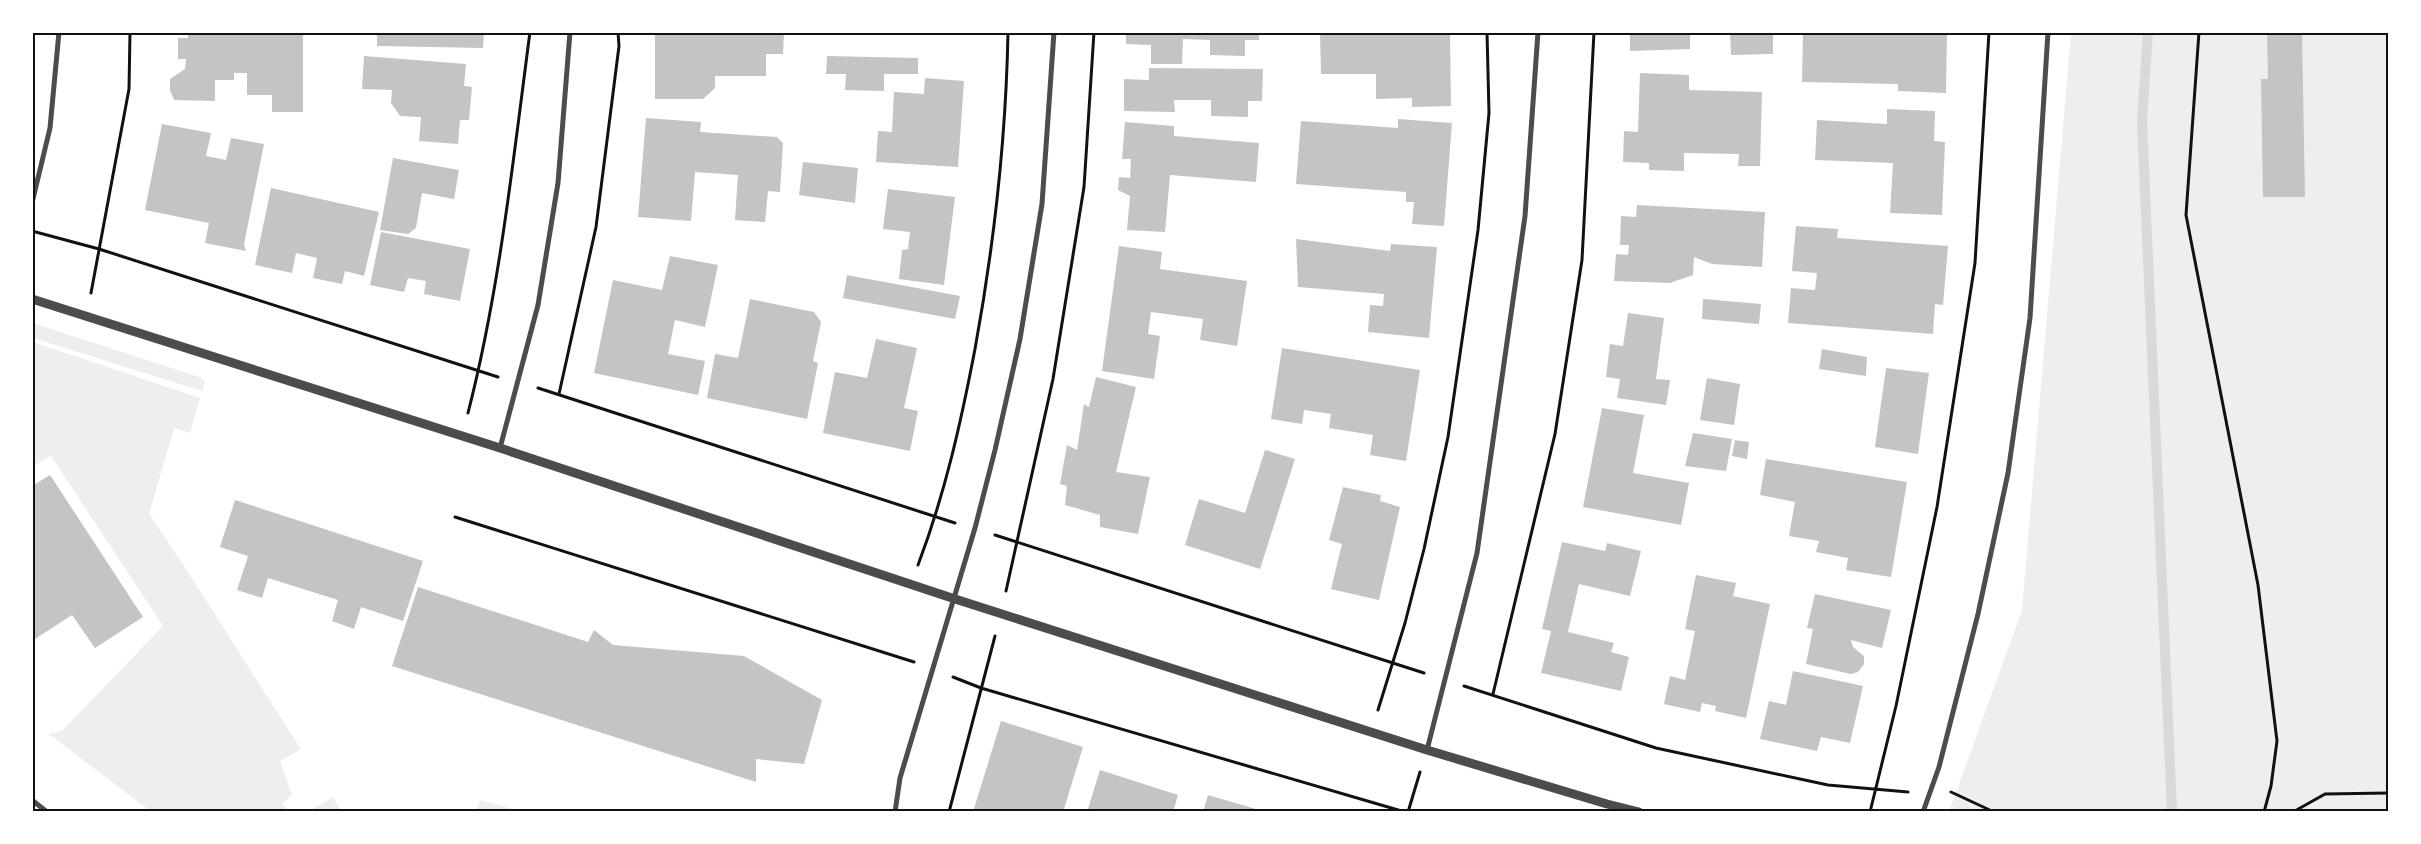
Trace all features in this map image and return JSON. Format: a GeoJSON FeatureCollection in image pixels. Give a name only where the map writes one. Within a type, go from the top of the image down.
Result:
{"type":"FeatureCollection","features":[{"type":"Feature","properties":{"kind":"street"},"geometry":{"type":"LineString","coordinates":[[32,202],[50,128],[58,32]]}},
{"type":"Feature","properties":{"kind":"street"},"geometry":{"type":"LineString","coordinates":[[500,448],[538,305],[558,183],[570,32]]}},
{"type":"Feature","properties":{"kind":"street"},"geometry":{"type":"LineString","coordinates":[[895,812],[900,778],[952,598],[975,528],[1020,339],[1042,204],[1054,32]]}},
{"type":"Feature","properties":{"kind":"street"},"geometry":{"type":"LineString","coordinates":[[1427,750],[1443,680],[1477,553],[1525,216],[1538,32]]}},
{"type":"Feature","properties":{"kind":"street"},"geometry":{"type":"LineString","coordinates":[[1923,812],[1939,767],[1978,614],[2010,463],[2030,318],[2048,32]]}},
{"type":"Feature","properties":{"kind":"street"},"geometry":{"type":"LineString","coordinates":[[32,299],[500,448],[952,598],[1370,732],[1639,812]]}},
{"type":"Feature","properties":{"kind":"street"},"geometry":{"type":"LineString","coordinates":[[32,800],[47,812]]}},
{"type":"Feature","properties":{"kind":"path"},"geometry":{"type":"LineString","coordinates":[[87,316],[129,89],[130,32]]}},
{"type":"Feature","properties":{"kind":"path"},"geometry":{"type":"LineString","coordinates":[[462,436],[478,372],[504,230],[530,32]]}},
{"type":"Feature","properties":{"kind":"path"},"geometry":{"type":"LineString","coordinates":[[559,394],[596,227],[619,46],[618,32]]}},
{"type":"Feature","properties":{"kind":"path"},"geometry":{"type":"LineString","coordinates":[[911,584],[936,517],[954,448],[986,281],[996,214],[1007,70],[1008,32]]}},
{"type":"Feature","properties":{"kind":"path"},"geometry":{"type":"LineString","coordinates":[[949,812],[1018,542],[1053,379],[1084,187],[1094,32]]}},
{"type":"Feature","properties":{"kind":"path"},"geometry":{"type":"LineString","coordinates":[[1370,732],[1394,663],[1424,549],[1448,437],[1478,230],[1489,113],[1487,32]]}},
{"type":"Feature","properties":{"kind":"path"},"geometry":{"type":"LineString","coordinates":[[1493,694],[1555,434],[1582,260],[1594,32]]}},
{"type":"Feature","properties":{"kind":"path"},"geometry":{"type":"LineString","coordinates":[[1870,812],[1937,507],[1975,263],[1989,32]]}},
{"type":"Feature","properties":{"kind":"path"},"geometry":{"type":"LineString","coordinates":[[2199,32],[2186,215],[2258,586],[2277,740],[2271,786],[2264,812]]}},
{"type":"Feature","properties":{"kind":"path"},"geometry":{"type":"LineString","coordinates":[[32,231],[99,249],[478,372],[559,394],[1656,748],[1828,785],[1905,793],[1932,784],[1994,812]]}},
{"type":"Feature","properties":{"kind":"path"},"geometry":{"type":"LineString","coordinates":[[1408,812],[1427,750]]}},
{"type":"Feature","properties":{"kind":"path"},"geometry":{"type":"LineString","coordinates":[[2293,812],[2325,794],[2388,793]]}},
{"type":"Feature","properties":{"kind":"shaded area"},"geometry":{"type":"Polygon","coordinates":[[[2071,33],[2388,33],[2388,811],[1949,812],[2022,610],[2071,33]]]}},
{"type":"Feature","properties":{"kind":"shaded area"},"geometry":{"type":"Polygon","coordinates":[[[33,323],[202,378],[205,382],[202,391],[33,338],[33,323]]]}},
{"type":"Feature","properties":{"kind":"shaded area"},"geometry":{"type":"Polygon","coordinates":[[[33,342],[200,398],[190,433],[174,428],[149,514],[301,749],[280,761],[292,795],[282,803],[289,811],[150,811],[49,734],[62,731],[163,626],[51,456],[33,466],[33,342]]]}},
{"type":"Feature","properties":{"kind":"shaded area"},"geometry":{"type":"Polygon","coordinates":[[[333,797],[341,811],[309,811],[333,797]]]}},
{"type":"Feature","properties":{"kind":"shaded area"},"geometry":{"type":"Polygon","coordinates":[[[480,800],[520,811],[476,811],[480,800]]]}},
{"type":"Feature","properties":{"kind":"building"},"geometry":{"type":"Polygon","coordinates":[[[188,32],[303,32],[303,112],[272,112],[272,95],[247,95],[247,73],[234,73],[234,80],[215,80],[215,101],[174,100],[170,90],[170,79],[185,69],[186,59],[178,59],[178,38],[188,38],[188,32]]]}},
{"type":"Feature","properties":{"kind":"building"},"geometry":{"type":"Polygon","coordinates":[[[377,32],[484,32],[483,48],[377,46],[377,32]]]}},
{"type":"Feature","properties":{"kind":"building"},"geometry":{"type":"Polygon","coordinates":[[[655,32],[784,32],[783,54],[766,54],[766,76],[715,76],[715,88],[703,99],[655,99],[655,32]]]}},
{"type":"Feature","properties":{"kind":"building"},"geometry":{"type":"Polygon","coordinates":[[[917,32],[963,32],[963,34],[917,35],[917,32]]]}},
{"type":"Feature","properties":{"kind":"building"},"geometry":{"type":"Polygon","coordinates":[[[1126,32],[1259,32],[1259,40],[1245,40],[1245,56],[1210,55],[1210,40],[1183,39],[1182,64],[1151,64],[1151,45],[1126,44],[1126,32]]]}},
{"type":"Feature","properties":{"kind":"building"},"geometry":{"type":"Polygon","coordinates":[[[1320,32],[1450,32],[1451,106],[1412,107],[1412,98],[1376,99],[1376,74],[1321,74],[1320,32]]]}},
{"type":"Feature","properties":{"kind":"building"},"geometry":{"type":"Polygon","coordinates":[[[1630,32],[1690,32],[1690,49],[1630,51],[1630,32]]]}},
{"type":"Feature","properties":{"kind":"building"},"geometry":{"type":"Polygon","coordinates":[[[1730,32],[1773,32],[1773,54],[1731,55],[1730,32]]]}},
{"type":"Feature","properties":{"kind":"building"},"geometry":{"type":"Polygon","coordinates":[[[1803,32],[1947,32],[1946,93],[1898,91],[1898,84],[1802,82],[1803,32]]]}},
{"type":"Feature","properties":{"kind":"building"},"geometry":{"type":"Polygon","coordinates":[[[2267,32],[2302,32],[2305,197],[2263,197],[2261,79],[2268,79],[2267,32]]]}},
{"type":"Feature","properties":{"kind":"building"},"geometry":{"type":"Polygon","coordinates":[[[364,56],[466,64],[464,86],[472,87],[469,120],[460,120],[458,144],[419,141],[421,117],[400,116],[391,103],[392,90],[362,89],[364,56]]]}},
{"type":"Feature","properties":{"kind":"building"},"geometry":{"type":"Polygon","coordinates":[[[827,56],[918,58],[918,74],[884,74],[884,91],[845,90],[846,74],[826,74],[827,56]]]}},
{"type":"Feature","properties":{"kind":"building"},"geometry":{"type":"Polygon","coordinates":[[[1149,68],[1263,69],[1262,101],[1248,101],[1248,117],[1211,116],[1211,100],[1174,100],[1175,112],[1124,111],[1124,79],[1149,80],[1149,68]]]}},
{"type":"Feature","properties":{"kind":"building"},"geometry":{"type":"Polygon","coordinates":[[[1640,73],[1689,75],[1689,90],[1762,92],[1760,166],[1738,166],[1739,154],[1684,153],[1684,171],[1649,170],[1649,163],[1623,162],[1624,131],[1638,132],[1640,73]]]}},
{"type":"Feature","properties":{"kind":"building"},"geometry":{"type":"Polygon","coordinates":[[[925,78],[964,81],[958,167],[876,162],[878,131],[892,132],[894,92],[924,94],[925,78]]]}},
{"type":"Feature","properties":{"kind":"building"},"geometry":{"type":"Polygon","coordinates":[[[1887,109],[1935,111],[1934,141],[1945,142],[1942,215],[1890,213],[1893,163],[1815,160],[1817,120],[1887,124],[1887,109]]]}},
{"type":"Feature","properties":{"kind":"building"},"geometry":{"type":"Polygon","coordinates":[[[646,118],[701,122],[700,132],[777,137],[783,143],[780,192],[768,191],[765,222],[735,220],[738,175],[695,172],[691,221],[638,217],[646,118]]]}},
{"type":"Feature","properties":{"kind":"building"},"geometry":{"type":"Polygon","coordinates":[[[1398,119],[1452,123],[1444,226],[1412,224],[1414,202],[1406,202],[1406,192],[1296,184],[1301,121],[1398,128],[1398,119]]]}},
{"type":"Feature","properties":{"kind":"building"},"geometry":{"type":"Polygon","coordinates":[[[1125,122],[1174,126],[1174,136],[1259,143],[1256,182],[1170,175],[1165,232],[1127,230],[1130,196],[1118,190],[1119,177],[1130,178],[1131,159],[1122,159],[1125,122]]]}},
{"type":"Feature","properties":{"kind":"building"},"geometry":{"type":"Polygon","coordinates":[[[162,124],[211,133],[206,156],[226,160],[231,138],[264,144],[244,244],[246,251],[205,243],[209,223],[145,210],[162,124]]]}},
{"type":"Feature","properties":{"kind":"building"},"geometry":{"type":"Polygon","coordinates":[[[393,158],[459,170],[454,199],[422,193],[416,228],[408,234],[380,230],[393,158]]]}},
{"type":"Feature","properties":{"kind":"building"},"geometry":{"type":"Polygon","coordinates":[[[803,162],[858,168],[855,203],[799,195],[803,162]]]}},
{"type":"Feature","properties":{"kind":"building"},"geometry":{"type":"Polygon","coordinates":[[[271,188],[379,212],[364,276],[345,271],[342,284],[313,278],[317,258],[296,253],[292,273],[255,265],[271,188]]]}},
{"type":"Feature","properties":{"kind":"building"},"geometry":{"type":"Polygon","coordinates":[[[888,189],[955,197],[944,285],[899,279],[902,250],[908,249],[910,232],[883,229],[888,189]]]}},
{"type":"Feature","properties":{"kind":"building"},"geometry":{"type":"Polygon","coordinates":[[[1637,205],[1765,212],[1762,267],[1712,264],[1694,257],[1693,275],[1670,283],[1614,281],[1616,254],[1628,255],[1629,245],[1620,245],[1621,216],[1636,217],[1637,205]]]}},
{"type":"Feature","properties":{"kind":"building"},"geometry":{"type":"Polygon","coordinates":[[[1796,226],[1838,229],[1837,238],[1948,246],[1943,305],[1935,304],[1933,334],[1788,323],[1791,288],[1815,290],[1817,273],[1792,271],[1796,226]]]}},
{"type":"Feature","properties":{"kind":"building"},"geometry":{"type":"Polygon","coordinates":[[[381,232],[470,249],[460,301],[424,294],[426,281],[408,278],[404,292],[370,285],[381,232]]]}},
{"type":"Feature","properties":{"kind":"building"},"geometry":{"type":"Polygon","coordinates":[[[1296,239],[1390,251],[1391,244],[1437,247],[1429,338],[1368,332],[1370,305],[1383,306],[1384,294],[1298,287],[1296,239]]]}},
{"type":"Feature","properties":{"kind":"building"},"geometry":{"type":"Polygon","coordinates":[[[1119,246],[1162,252],[1160,269],[1247,281],[1237,346],[1200,340],[1203,319],[1151,312],[1148,334],[1160,336],[1154,379],[1102,371],[1119,246]]]}},
{"type":"Feature","properties":{"kind":"building"},"geometry":{"type":"Polygon","coordinates":[[[670,256],[718,265],[705,327],[675,320],[668,354],[705,361],[698,395],[594,373],[613,280],[662,290],[670,256]]]}},
{"type":"Feature","properties":{"kind":"building"},"geometry":{"type":"Polygon","coordinates":[[[847,275],[960,296],[955,319],[843,298],[847,275]]]}},
{"type":"Feature","properties":{"kind":"building"},"geometry":{"type":"Polygon","coordinates":[[[750,299],[814,312],[821,322],[813,361],[818,363],[807,419],[707,398],[715,354],[738,358],[750,299]]]}},
{"type":"Feature","properties":{"kind":"building"},"geometry":{"type":"Polygon","coordinates":[[[1703,299],[1761,304],[1759,324],[1702,319],[1703,299]]]}},
{"type":"Feature","properties":{"kind":"building"},"geometry":{"type":"Polygon","coordinates":[[[1628,313],[1664,318],[1656,379],[1670,380],[1666,405],[1617,398],[1620,379],[1606,377],[1610,344],[1623,346],[1628,313]]]}},
{"type":"Feature","properties":{"kind":"building"},"geometry":{"type":"Polygon","coordinates":[[[876,339],[917,348],[904,408],[918,411],[910,451],[823,433],[835,372],[867,378],[876,339]]]}},
{"type":"Feature","properties":{"kind":"building"},"geometry":{"type":"Polygon","coordinates":[[[1282,348],[1420,370],[1406,461],[1370,455],[1373,435],[1329,428],[1331,414],[1304,410],[1302,424],[1271,419],[1282,348]]]}},
{"type":"Feature","properties":{"kind":"building"},"geometry":{"type":"Polygon","coordinates":[[[1822,349],[1867,357],[1866,376],[1819,369],[1822,349]]]}},
{"type":"Feature","properties":{"kind":"building"},"geometry":{"type":"Polygon","coordinates":[[[1886,368],[1929,373],[1918,454],[1875,447],[1886,368]]]}},
{"type":"Feature","properties":{"kind":"building"},"geometry":{"type":"Polygon","coordinates":[[[1096,377],[1136,387],[1116,472],[1150,477],[1138,534],[1100,527],[1100,515],[1065,505],[1067,486],[1060,484],[1067,445],[1077,450],[1084,404],[1089,407],[1096,377]]]}},
{"type":"Feature","properties":{"kind":"building"},"geometry":{"type":"Polygon","coordinates":[[[1707,378],[1740,384],[1734,425],[1700,420],[1707,378]]]}},
{"type":"Feature","properties":{"kind":"building"},"geometry":{"type":"Polygon","coordinates":[[[1602,408],[1644,415],[1633,473],[1689,483],[1681,525],[1583,507],[1602,408]]]}},
{"type":"Feature","properties":{"kind":"building"},"geometry":{"type":"Polygon","coordinates":[[[1693,433],[1732,439],[1726,471],[1685,466],[1693,433]]]}},
{"type":"Feature","properties":{"kind":"building"},"geometry":{"type":"Polygon","coordinates":[[[1735,440],[1749,442],[1747,459],[1732,456],[1735,440]]]}},
{"type":"Feature","properties":{"kind":"building"},"geometry":{"type":"Polygon","coordinates":[[[1265,450],[1295,459],[1260,569],[1185,545],[1199,499],[1245,513],[1265,450]]]}},
{"type":"Feature","properties":{"kind":"building"},"geometry":{"type":"Polygon","coordinates":[[[1766,459],[1907,482],[1891,577],[1846,570],[1848,558],[1816,552],[1819,541],[1789,536],[1795,502],[1760,495],[1766,459]]]}},
{"type":"Feature","properties":{"kind":"building"},"geometry":{"type":"Polygon","coordinates":[[[50,475],[143,617],[95,648],[72,615],[32,641],[32,486],[50,475]]]}},
{"type":"Feature","properties":{"kind":"building"},"geometry":{"type":"Polygon","coordinates":[[[1343,487],[1381,495],[1380,501],[1400,507],[1379,600],[1331,589],[1342,544],[1329,540],[1343,487]]]}},
{"type":"Feature","properties":{"kind":"building"},"geometry":{"type":"Polygon","coordinates":[[[235,500],[423,561],[403,621],[361,607],[354,629],[332,621],[338,600],[268,578],[262,598],[237,590],[248,556],[220,547],[235,500]]]}},
{"type":"Feature","properties":{"kind":"building"},"geometry":{"type":"Polygon","coordinates":[[[1562,542],[1605,551],[1607,543],[1641,551],[1630,596],[1579,584],[1568,632],[1614,643],[1611,652],[1629,657],[1621,691],[1541,673],[1551,631],[1542,629],[1562,542]]]}},
{"type":"Feature","properties":{"kind":"building"},"geometry":{"type":"Polygon","coordinates":[[[1696,575],[1736,583],[1733,596],[1770,604],[1746,718],[1715,711],[1716,706],[1702,703],[1700,712],[1664,704],[1670,676],[1685,680],[1695,631],[1685,629],[1696,575]]]}},
{"type":"Feature","properties":{"kind":"building"},"geometry":{"type":"Polygon","coordinates":[[[418,587],[588,642],[594,630],[613,645],[744,656],[822,700],[804,764],[756,759],[756,782],[392,666],[418,587]]]}},
{"type":"Feature","properties":{"kind":"building"},"geometry":{"type":"Polygon","coordinates":[[[1815,594],[1891,610],[1882,648],[1851,640],[1853,647],[1864,656],[1864,664],[1858,672],[1851,674],[1806,664],[1813,629],[1807,628],[1815,594]]]}},
{"type":"Feature","properties":{"kind":"building"},"geometry":{"type":"Polygon","coordinates":[[[1793,671],[1863,686],[1850,743],[1821,737],[1817,751],[1760,739],[1769,701],[1786,705],[1793,671]]]}},
{"type":"Feature","properties":{"kind":"building"},"geometry":{"type":"Polygon","coordinates":[[[1001,721],[1083,747],[1063,812],[973,812],[1001,721]]]}},
{"type":"Feature","properties":{"kind":"building"},"geometry":{"type":"Polygon","coordinates":[[[1100,770],[1178,795],[1173,812],[1087,812],[1100,770]]]}},
{"type":"Feature","properties":{"kind":"building"},"geometry":{"type":"Polygon","coordinates":[[[1208,795],[1256,809],[1255,812],[1203,812],[1208,795]]]}},
{"type":"Feature","properties":{"kind":"waterway"},"geometry":{"type":"LineString","coordinates":[[2148,32],[2142,121],[2172,812]]}}]}
